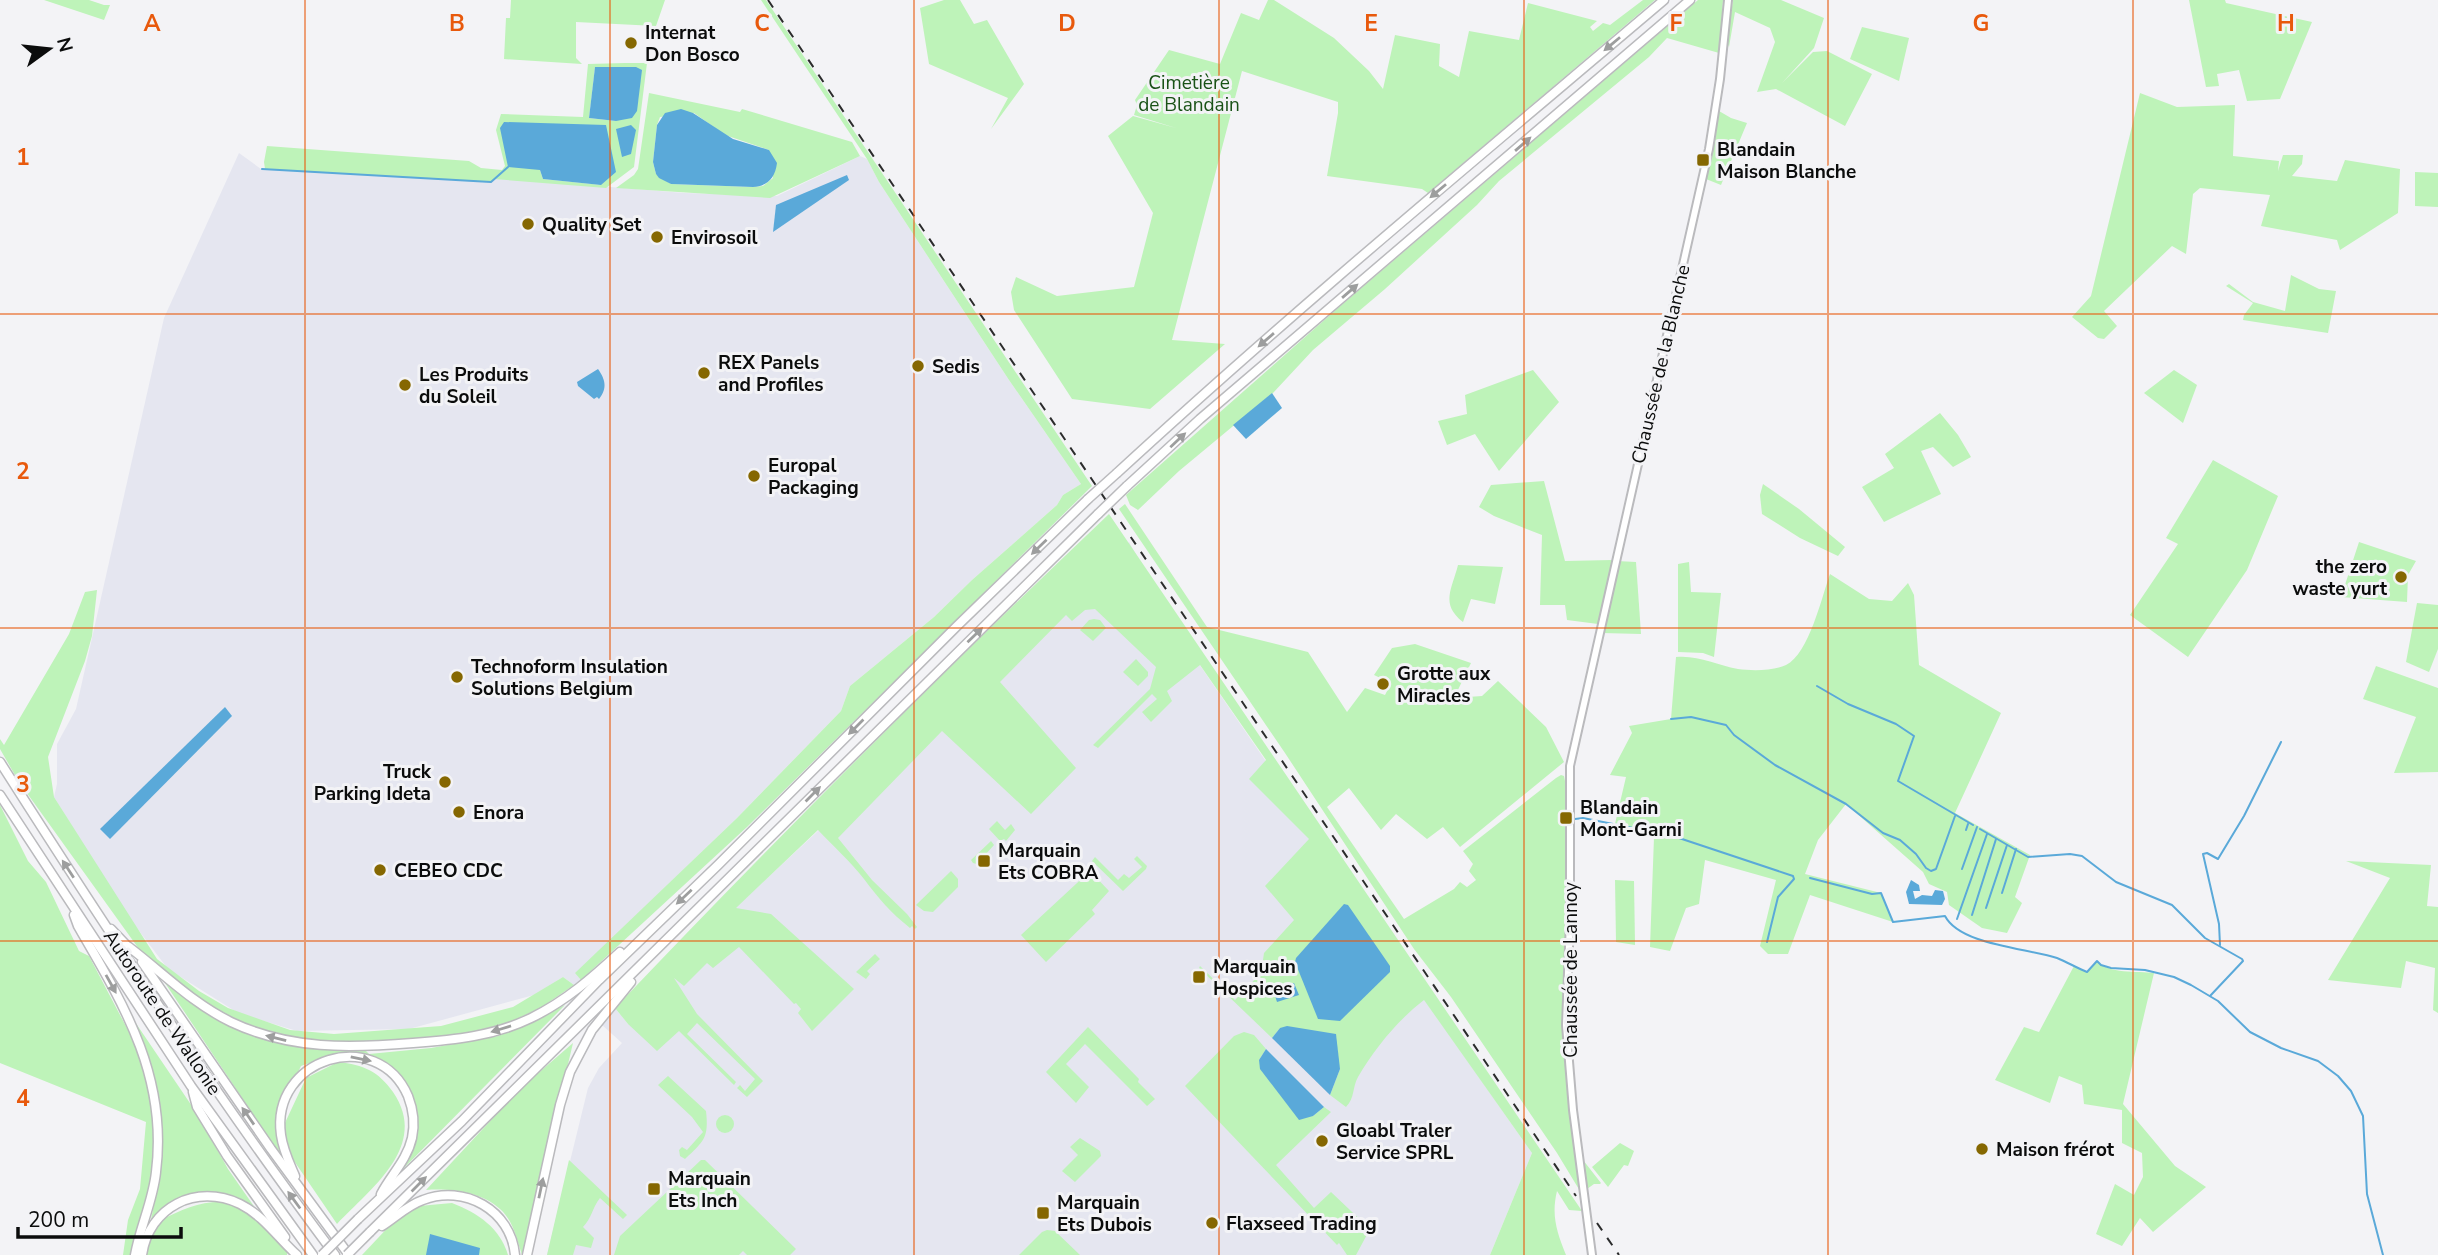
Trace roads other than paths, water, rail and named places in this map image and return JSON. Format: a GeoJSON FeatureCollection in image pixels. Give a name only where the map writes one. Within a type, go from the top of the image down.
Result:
{"type":"FeatureCollection","features":[{"type":"Feature","properties":{"kind":"highway"},"geometry":{"type":"LineString","coordinates":[[322,1255],[462,1121],[650,929],[1088,499],[1189,406],[1664,0]]}},
{"type":"Feature","properties":{"kind":"highway"},"geometry":{"type":"LineString","coordinates":[[129,947],[156,981],[221,1078],[348,1255],[1098,513],[1211,410],[1690,0]]}},
{"type":"Feature","properties":{"kind":"highway","name":"Autoroute de Wallonie"},"geometry":{"type":"LineString","coordinates":[[0,762],[205,1076],[335,1255]]}},
{"type":"Feature","properties":{"kind":"highway","name":"Autoroute de Wallonie"},"geometry":{"type":"LineString","coordinates":[[0,795],[191,1086],[313,1255]]}},
{"type":"Feature","properties":{"kind":"highway"},"geometry":{"type":"LineString","coordinates":[[69,902],[78,926],[140,1042],[154,1091],[158,1130],[157,1170],[135,1255]]}},
{"type":"Feature","properties":{"kind":"highway"},"geometry":{"type":"LineString","coordinates":[[527,1255],[560,1105],[580,1052],[592,1030],[626,988],[697,916],[703,903]]}},
{"type":"Feature","properties":{"kind":"highway"},"geometry":{"type":"LineString","coordinates":[[97,914],[129,947],[182,993],[212,1012],[246,1029],[277,1039],[302,1044],[358,1047],[466,1038],[513,1026],[579,989],[634,939],[650,929]]}},
{"type":"Feature","properties":{"kind":"highway"},"geometry":{"type":"LineString","coordinates":[[302,1191],[281,1139],[284,1101],[298,1077],[309,1069],[334,1058],[348,1056],[364,1059],[389,1071],[405,1090],[411,1103],[414,1120],[407,1152],[377,1201]]}},
{"type":"Feature","properties":{"kind":"highway"},"geometry":{"type":"LineString","coordinates":[[191,1086],[198,1107],[228,1156],[298,1255]]}},
{"type":"Feature","properties":{"kind":"highway"},"geometry":{"type":"LineString","coordinates":[[142,1255],[145,1239],[161,1214],[174,1203],[186,1198],[208,1196],[226,1199],[253,1213],[298,1255]]}},
{"type":"Feature","properties":{"kind":"highway"},"geometry":{"type":"LineString","coordinates":[[370,1232],[422,1200],[436,1196],[463,1196],[476,1200],[496,1213],[510,1234],[515,1255]]}},
{"type":"Feature","properties":{"kind":"main road","name":"Chaussée de la Blanche"},"geometry":{"type":"LineString","coordinates":[[1578,726],[1709,149],[1728,0]]}},
{"type":"Feature","properties":{"kind":"main road","name":"Chaussée de Lannoy"},"geometry":{"type":"LineString","coordinates":[[1578,726],[1570,766],[1570,920],[1566,1004],[1573,1110],[1592,1255]]}},
{"type":"Feature","properties":{"kind":"water"},"geometry":{"type":"Polygon","coordinates":[[[595,67],[636,67],[642,70],[637,111],[632,118],[616,121],[589,118],[595,67]]]}},
{"type":"Feature","properties":{"kind":"water"},"geometry":{"type":"Polygon","coordinates":[[[681,109],[693,113],[733,139],[769,150],[777,163],[775,173],[767,183],[753,187],[671,184],[659,178],[653,162],[657,125],[665,113],[681,109]]]}},
{"type":"Feature","properties":{"kind":"water"},"geometry":{"type":"Polygon","coordinates":[[[504,122],[606,125],[616,172],[601,185],[543,179],[540,170],[508,167],[500,128],[504,122]]]}},
{"type":"Feature","properties":{"kind":"water"},"geometry":{"type":"Polygon","coordinates":[[[631,125],[636,130],[631,154],[622,157],[616,129],[631,125]]]}},
{"type":"Feature","properties":{"kind":"water"},"geometry":{"type":"Polygon","coordinates":[[[847,175],[849,180],[773,232],[776,205],[847,175]]]}},
{"type":"Feature","properties":{"kind":"water"},"geometry":{"type":"Polygon","coordinates":[[[598,369],[604,380],[604,387],[599,399],[594,399],[578,386],[577,382],[598,369]]]}},
{"type":"Feature","properties":{"kind":"water"},"geometry":{"type":"Polygon","coordinates":[[[1272,393],[1282,408],[1246,439],[1233,425],[1272,393]]]}},
{"type":"Feature","properties":{"kind":"water"},"geometry":{"type":"Polygon","coordinates":[[[225,707],[232,716],[110,839],[100,829],[225,707]]]}},
{"type":"Feature","properties":{"kind":"water"},"geometry":{"type":"Polygon","coordinates":[[[1911,880],[1919,885],[1920,891],[1913,891],[1915,899],[1922,895],[1932,896],[1935,890],[1943,891],[1945,899],[1942,905],[1909,904],[1906,892],[1911,880]]]}},
{"type":"Feature","properties":{"kind":"water"},"geometry":{"type":"Polygon","coordinates":[[[1344,904],[1348,905],[1390,966],[1390,972],[1340,1021],[1318,1019],[1295,962],[1344,904]]]}},
{"type":"Feature","properties":{"kind":"water"},"geometry":{"type":"Polygon","coordinates":[[[1294,983],[1299,995],[1277,1002],[1273,990],[1294,983]]]}},
{"type":"Feature","properties":{"kind":"water"},"geometry":{"type":"Polygon","coordinates":[[[1287,1026],[1336,1034],[1340,1069],[1330,1095],[1272,1038],[1280,1028],[1287,1026]]]}},
{"type":"Feature","properties":{"kind":"water"},"geometry":{"type":"Polygon","coordinates":[[[1266,1049],[1324,1107],[1313,1116],[1299,1120],[1260,1069],[1259,1060],[1266,1049]]]}},
{"type":"Feature","properties":{"kind":"water"},"geometry":{"type":"Polygon","coordinates":[[[430,1234],[480,1248],[479,1255],[426,1255],[430,1234]]]}},
{"type":"Feature","properties":{"kind":"waterway"},"geometry":{"type":"LineString","coordinates":[[262,169],[491,182],[508,167]]}},
{"type":"Feature","properties":{"kind":"waterway"},"geometry":{"type":"LineString","coordinates":[[1817,686],[1848,704],[1896,724],[1914,736],[1898,781],[1973,825]]}},
{"type":"Feature","properties":{"kind":"waterway"},"geometry":{"type":"LineString","coordinates":[[1671,719],[1691,717],[1726,725],[1734,735],[1775,765],[1846,804],[1883,833],[1900,840],[1931,871],[1936,869],[1955,816]]}},
{"type":"Feature","properties":{"kind":"waterway"},"geometry":{"type":"LineString","coordinates":[[2220,945],[2219,924],[2203,854],[2207,853],[2218,859],[2244,816],[2281,742]]}},
{"type":"Feature","properties":{"kind":"waterway"},"geometry":{"type":"LineString","coordinates":[[1575,819],[1583,818],[1673,836],[1793,876],[1794,879],[1778,897],[1767,942]]}},
{"type":"Feature","properties":{"kind":"waterway"},"geometry":{"type":"LineString","coordinates":[[1966,830],[1968,824]]}},
{"type":"Feature","properties":{"kind":"waterway"},"geometry":{"type":"LineString","coordinates":[[1962,869],[1977,827]]}},
{"type":"Feature","properties":{"kind":"waterway"},"geometry":{"type":"LineString","coordinates":[[1980,829],[2028,857],[2070,854],[2082,856],[2116,882],[2172,905],[2205,938],[2243,961],[2210,996]]}},
{"type":"Feature","properties":{"kind":"waterway"},"geometry":{"type":"LineString","coordinates":[[1957,919],[1987,834]]}},
{"type":"Feature","properties":{"kind":"waterway"},"geometry":{"type":"LineString","coordinates":[[1972,915],[1996,839]]}},
{"type":"Feature","properties":{"kind":"waterway"},"geometry":{"type":"LineString","coordinates":[[1986,908],[2007,845]]}},
{"type":"Feature","properties":{"kind":"waterway"},"geometry":{"type":"LineString","coordinates":[[2002,893],[2016,849]]}},
{"type":"Feature","properties":{"kind":"waterway"},"geometry":{"type":"LineString","coordinates":[[1810,878],[1872,894],[1881,893],[1893,922],[1945,916],[1953,926],[1979,939],[2057,958],[2087,972],[2097,961],[2111,968],[2145,970],[2174,977],[2218,1001],[2250,1032],[2281,1048],[2318,1061],[2338,1076],[2351,1091],[2363,1116],[2367,1194],[2383,1255]]}},
{"type":"Feature","properties":{"kind":"railway"},"geometry":{"type":"LineString","coordinates":[[768,0],[1576,1196]]}},
{"type":"Feature","properties":{"kind":"railway"},"geometry":{"type":"LineString","coordinates":[[1597,1223],[1619,1255]]}},
{"type":"Feature","properties":{"kind":"place","name":"Internat Don Bosco"},"geometry":{"type":"Point","coordinates":[631,43]}},
{"type":"Feature","properties":{"kind":"place","name":"Blandain Maison Blanche"},"geometry":{"type":"Point","coordinates":[1703,160]}},
{"type":"Feature","properties":{"kind":"place","name":"Quality Set"},"geometry":{"type":"Point","coordinates":[528,224]}},
{"type":"Feature","properties":{"kind":"place","name":"Envirosoil"},"geometry":{"type":"Point","coordinates":[657,237]}},
{"type":"Feature","properties":{"kind":"place","name":"Sedis"},"geometry":{"type":"Point","coordinates":[918,366]}},
{"type":"Feature","properties":{"kind":"place","name":"REX Panels and Profiles"},"geometry":{"type":"Point","coordinates":[704,373]}},
{"type":"Feature","properties":{"kind":"place","name":"Les Produits du Soleil"},"geometry":{"type":"Point","coordinates":[405,385]}},
{"type":"Feature","properties":{"kind":"place","name":"Europal Packaging"},"geometry":{"type":"Point","coordinates":[754,476]}},
{"type":"Feature","properties":{"kind":"place","name":"the zero waste yurt"},"geometry":{"type":"Point","coordinates":[2401,577]}},
{"type":"Feature","properties":{"kind":"place","name":"Technoform Insulation Solutions Belgium"},"geometry":{"type":"Point","coordinates":[457,677]}},
{"type":"Feature","properties":{"kind":"place","name":"Grotte aux Miracles"},"geometry":{"type":"Point","coordinates":[1383,684]}},
{"type":"Feature","properties":{"kind":"place","name":"Truck Parking Ideta"},"geometry":{"type":"Point","coordinates":[445,782]}},
{"type":"Feature","properties":{"kind":"place","name":"Enora"},"geometry":{"type":"Point","coordinates":[459,812]}},
{"type":"Feature","properties":{"kind":"place","name":"Blandain Mont-Garni"},"geometry":{"type":"Point","coordinates":[1566,818]}},
{"type":"Feature","properties":{"kind":"place","name":"Marquain Ets COBRA"},"geometry":{"type":"Point","coordinates":[984,861]}},
{"type":"Feature","properties":{"kind":"place","name":"CEBEO CDC"},"geometry":{"type":"Point","coordinates":[380,870]}},
{"type":"Feature","properties":{"kind":"place","name":"Marquain Hospices"},"geometry":{"type":"Point","coordinates":[1199,977]}},
{"type":"Feature","properties":{"kind":"place","name":"Gloabl Traler Service SPRL"},"geometry":{"type":"Point","coordinates":[1322,1141]}},
{"type":"Feature","properties":{"kind":"place","name":"Maison frérot"},"geometry":{"type":"Point","coordinates":[1982,1149]}},
{"type":"Feature","properties":{"kind":"place","name":"Marquain Ets Inch"},"geometry":{"type":"Point","coordinates":[654,1189]}},
{"type":"Feature","properties":{"kind":"place","name":"Marquain Ets Dubois"},"geometry":{"type":"Point","coordinates":[1043,1213]}},
{"type":"Feature","properties":{"kind":"place","name":"Flaxseed Trading"},"geometry":{"type":"Point","coordinates":[1212,1223]}},
{"type":"Feature","properties":{"kind":"park label","name":"Cimetière de Blandain"},"geometry":{"type":"Point","coordinates":[1189,93]}}]}
